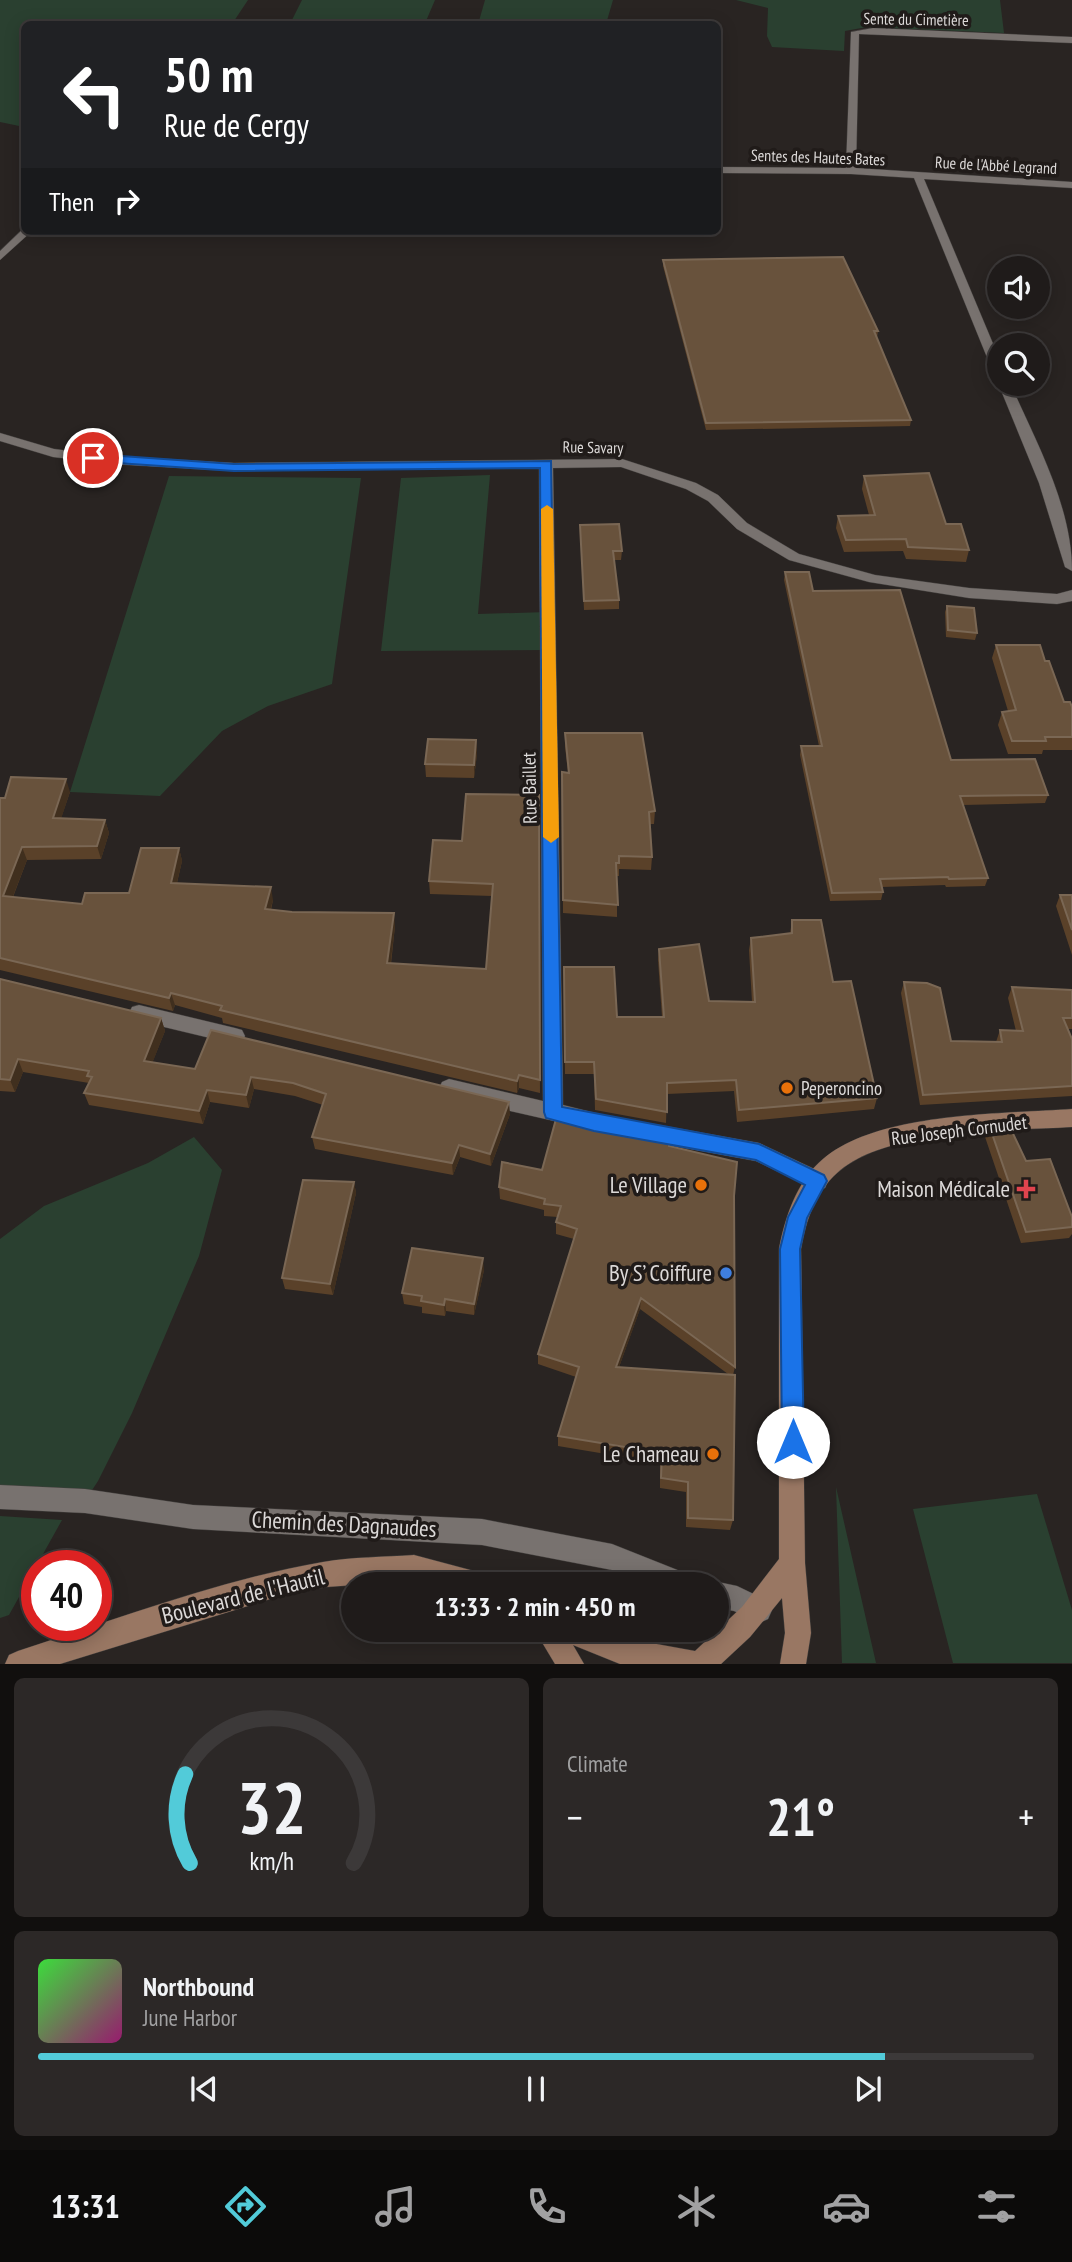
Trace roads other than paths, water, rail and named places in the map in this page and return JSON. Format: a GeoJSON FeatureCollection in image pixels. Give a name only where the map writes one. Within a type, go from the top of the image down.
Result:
{"type":"FeatureCollection","features":[{"type":"Feature","properties":{"kind":"street","name":"Sente du Cimetière"},"geometry":{"type":"LineString","coordinates":[[851,171],[855,32],[873,30],[1072,40]]}},
{"type":"Feature","properties":{"kind":"street","name":"Sentes des Hautes Bates"},"geometry":{"type":"LineString","coordinates":[[721,170],[851,171],[918,176]]}},
{"type":"Feature","properties":{"kind":"street","name":"Rue de l'Abbé Legrand"},"geometry":{"type":"LineString","coordinates":[[918,176],[1072,185]]}},
{"type":"Feature","properties":{"kind":"street"},"geometry":{"type":"LineString","coordinates":[[918,176],[987,343]]}},
{"type":"Feature","properties":{"kind":"street"},"geometry":{"type":"LineString","coordinates":[[0,257],[22,235]]}},
{"type":"Feature","properties":{"kind":"street"},"geometry":{"type":"LineString","coordinates":[[1009,396],[1046,483],[1072,568]]}},
{"type":"Feature","properties":{"kind":"street","name":"Rue Savary"},"geometry":{"type":"LineString","coordinates":[[0,437],[65,455],[234,467],[547,464],[589,461],[622,463],[673,479],[713,498],[742,526],[794,557],[874,579],[969,593],[1070,602]]}},
{"type":"Feature","properties":{"kind":"street","name":"Rue Baillet"},"geometry":{"type":"LineString","coordinates":[[547,464],[553,1112]]}},
{"type":"Feature","properties":{"kind":"street"},"geometry":{"type":"LineString","coordinates":[[121,1009],[256,1041]]}},
{"type":"Feature","properties":{"kind":"street"},"geometry":{"type":"LineString","coordinates":[[432,1083],[594,1123],[759,1152],[817,1181]]}},
{"type":"Feature","properties":{"kind":"street","name":"Rue Joseph Cornudet"},"geometry":{"type":"LineString","coordinates":[[793,1664],[798,1633],[792,1563],[790,1249],[798,1217],[817,1181],[834,1162],[867,1144],[892,1137],[958,1128],[1072,1118]]}},
{"type":"Feature","properties":{"kind":"street","name":"Chemin des Dagnaudes"},"geometry":{"type":"LineString","coordinates":[[0,1497],[85,1501],[193,1517],[482,1532],[612,1557],[650,1572]]}},
{"type":"Feature","properties":{"kind":"street"},"geometry":{"type":"LineString","coordinates":[[599,1642],[618,1650],[697,1663],[734,1638],[759,1610],[792,1563]]}},
{"type":"Feature","properties":{"kind":"street","name":"Boulevard de l'Hautil"},"geometry":{"type":"LineString","coordinates":[[355,1572],[414,1568],[429,1572]]}},
{"type":"Feature","properties":{"kind":"street","name":"Boulevard de l'Hautil"},"geometry":{"type":"LineString","coordinates":[[18,1664],[153,1619],[280,1583],[341,1573]]}},
{"type":"Feature","properties":{"kind":"street"},"geometry":{"type":"LineString","coordinates":[[729,1597],[759,1610]]}},
{"type":"Feature","properties":{"kind":"street"},"geometry":{"type":"LineString","coordinates":[[556,1642],[571,1664]]}},
{"type":"Feature","properties":{"kind":"place","name":"Peperoncino"},"geometry":{"type":"Point","coordinates":[787,1088]}},
{"type":"Feature","properties":{"kind":"place","name":"Le Village"},"geometry":{"type":"Point","coordinates":[701,1185]}},
{"type":"Feature","properties":{"kind":"place","name":"Maison Médicale"},"geometry":{"type":"Point","coordinates":[1026,1189]}},
{"type":"Feature","properties":{"kind":"place","name":"By S’ Coiffure"},"geometry":{"type":"Point","coordinates":[726,1273]}},
{"type":"Feature","properties":{"kind":"place","name":"Le Chameau"},"geometry":{"type":"Point","coordinates":[713,1454]}}]}
